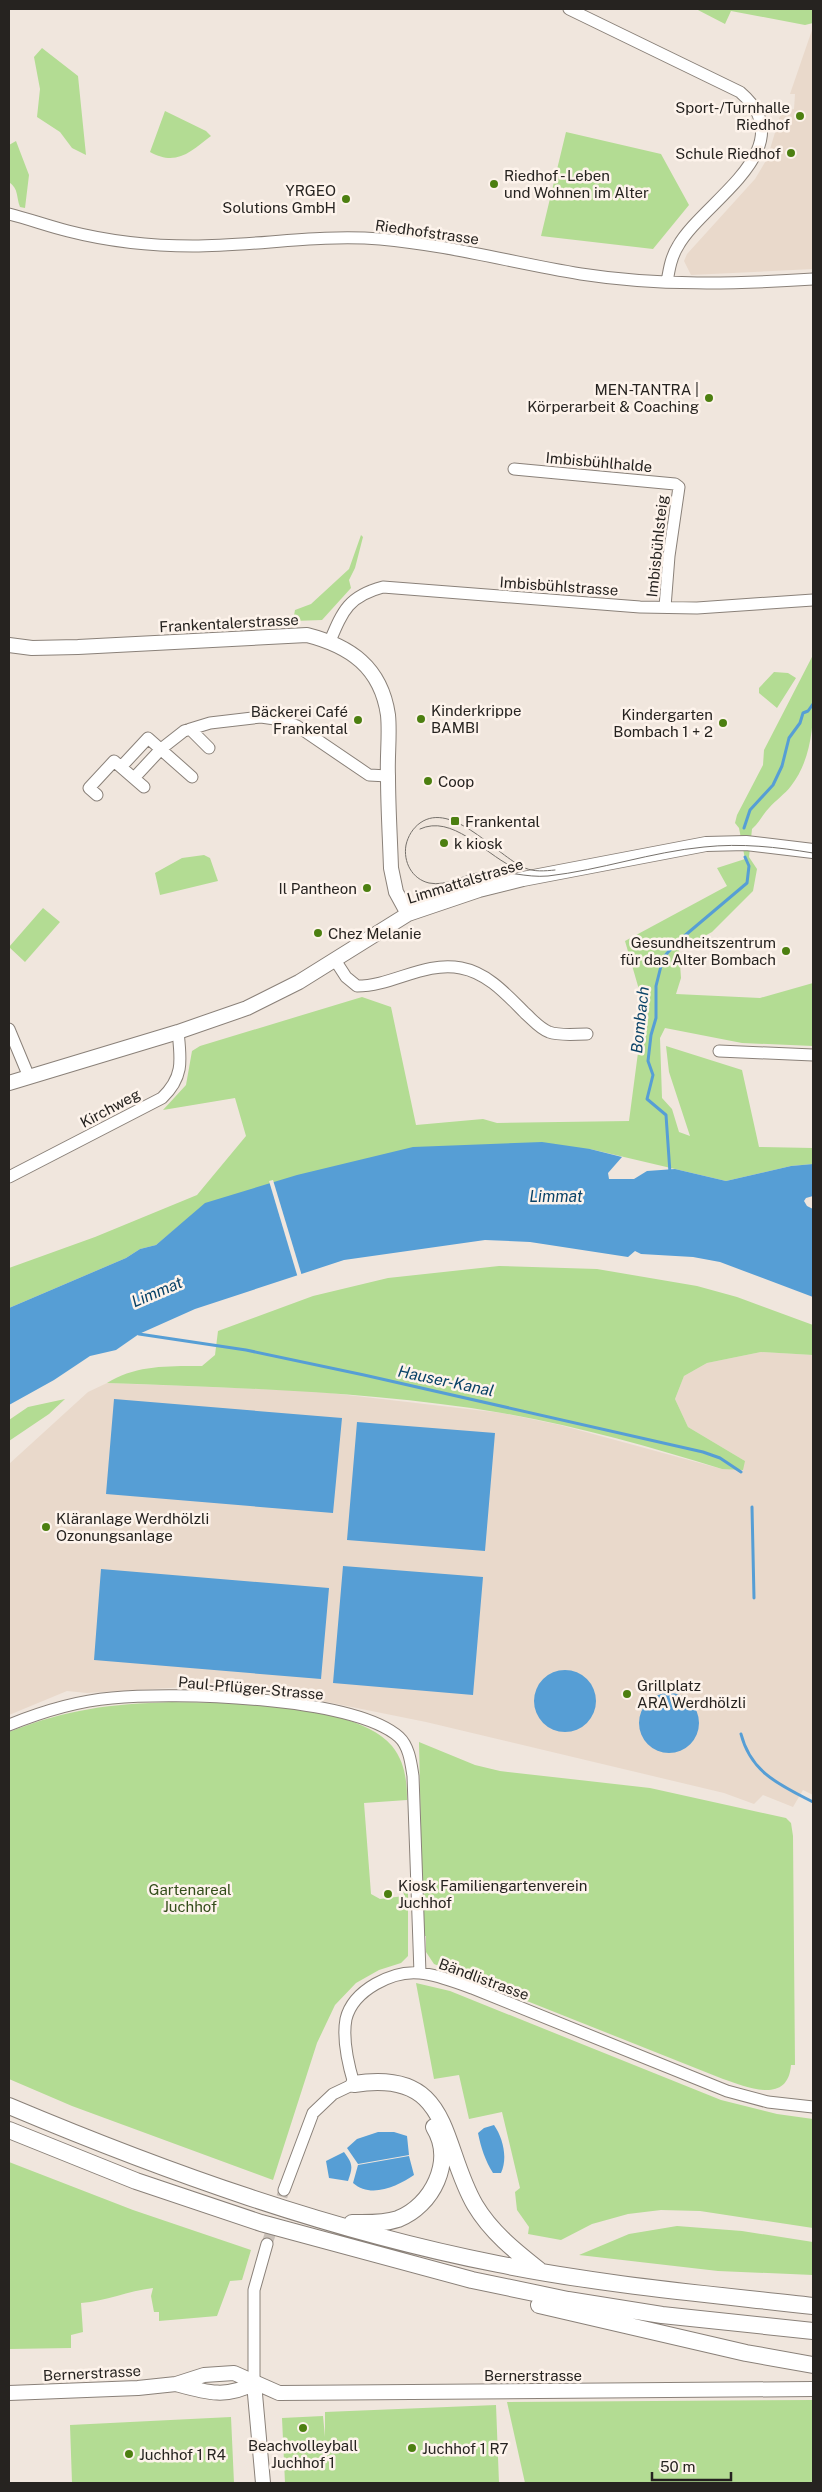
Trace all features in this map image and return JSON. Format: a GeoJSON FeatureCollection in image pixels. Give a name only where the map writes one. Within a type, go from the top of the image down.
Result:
{"type":"FeatureCollection","features":[{"type":"Feature","properties":{"kind":"highway"},"geometry":{"type":"LineString","coordinates":[[354,2084],[381,2080],[398,2084],[416,2092],[436,2110],[449,2135],[468,2192],[485,2220],[510,2246],[541,2272]]}},
{"type":"Feature","properties":{"kind":"highway"},"geometry":{"type":"LineString","coordinates":[[338,2224],[385,2222],[410,2213],[420,2206],[432,2191],[438,2178],[442,2161],[441,2145],[436,2130],[422,2110],[400,2096],[354,2084]]}},
{"type":"Feature","properties":{"kind":"highway"},"geometry":{"type":"LineString","coordinates":[[9,2106],[146,2161],[265,2202],[338,2224],[497,2264],[635,2286],[813,2306]]}},
{"type":"Feature","properties":{"kind":"highway"},"geometry":{"type":"LineString","coordinates":[[9,2130],[136,2181],[296,2233],[314,2245],[717,2346],[813,2365]]}},
{"type":"Feature","properties":{"kind":"highway"},"geometry":{"type":"LineString","coordinates":[[513,2294],[662,2315],[813,2331]]}},
{"type":"Feature","properties":{"kind":"main road","name":"Frankentalerstrasse"},"geometry":{"type":"LineString","coordinates":[[9,645],[32,648],[78,647],[307,635],[330,641],[351,651],[366,665],[377,682],[388,714],[388,807],[391,868],[396,892],[408,914]]}},
{"type":"Feature","properties":{"kind":"main road","name":"Limmattalstrasse"},"geometry":{"type":"LineString","coordinates":[[9,1083],[178,1032],[247,1008],[274,996],[408,914],[479,890],[523,879],[688,846],[746,843],[813,851]]}},
{"type":"Feature","properties":{"kind":"main road","name":"Bernerstrasse"},"geometry":{"type":"LineString","coordinates":[[9,2393],[176,2384],[204,2375],[228,2373],[234,2373],[279,2393],[813,2389]]}},
{"type":"Feature","properties":{"kind":"main road","name":"Bernerstrasse"},"geometry":{"type":"LineString","coordinates":[[176,2384],[206,2393],[214,2393],[238,2392],[254,2383]]}},
{"type":"Feature","properties":{"kind":"main road"},"geometry":{"type":"LineString","coordinates":[[254,2383],[263,2483]]}},
{"type":"Feature","properties":{"kind":"street"},"geometry":{"type":"LineString","coordinates":[[569,9],[740,92],[750,100],[757,111],[761,128],[760,140],[749,166],[678,246],[667,282]]}},
{"type":"Feature","properties":{"kind":"street","name":"Riedhofstrasse"},"geometry":{"type":"LineString","coordinates":[[9,214],[69,232],[130,241],[192,246],[341,238],[379,239],[425,245],[583,274],[667,282],[738,283],[813,279]]}},
{"type":"Feature","properties":{"kind":"street","name":"Imbisbühlhalde"},"geometry":{"type":"LineString","coordinates":[[514,469],[675,484],[679,487]]}},
{"type":"Feature","properties":{"kind":"street","name":"Imbisbühlsteig"},"geometry":{"type":"LineString","coordinates":[[666,607],[669,556],[679,487]]}},
{"type":"Feature","properties":{"kind":"street","name":"Imbisbühlstrasse"},"geometry":{"type":"LineString","coordinates":[[330,641],[347,605],[362,595],[383,587],[554,602],[666,607],[747,606],[813,600]]}},
{"type":"Feature","properties":{"kind":"street"},"geometry":{"type":"LineString","coordinates":[[134,778],[161,749],[190,729],[233,719],[261,717],[282,720],[297,726],[369,775],[388,776]]}},
{"type":"Feature","properties":{"kind":"street"},"geometry":{"type":"LineString","coordinates":[[190,729],[209,748]]}},
{"type":"Feature","properties":{"kind":"street"},"geometry":{"type":"LineString","coordinates":[[121,767],[148,738],[192,777]]}},
{"type":"Feature","properties":{"kind":"street"},"geometry":{"type":"LineString","coordinates":[[97,795],[89,788],[114,761],[144,787]]}},
{"type":"Feature","properties":{"kind":"street"},"geometry":{"type":"LineString","coordinates":[[334,960],[346,977],[357,986],[375,984],[440,965],[462,968],[480,974],[497,985],[540,1027],[550,1033],[587,1034]]}},
{"type":"Feature","properties":{"kind":"street"},"geometry":{"type":"LineString","coordinates":[[9,1029],[33,1075]]}},
{"type":"Feature","properties":{"kind":"street","name":"Kirchweg"},"geometry":{"type":"LineString","coordinates":[[9,1178],[162,1098],[177,1080],[180,1070],[178,1032]]}},
{"type":"Feature","properties":{"kind":"street"},"geometry":{"type":"LineString","coordinates":[[719,1051],[813,1055]]}},
{"type":"Feature","properties":{"kind":"street","name":"Paul-Pflüger-Strasse"},"geometry":{"type":"LineString","coordinates":[[9,1725],[50,1710],[110,1698],[157,1696],[220,1697],[315,1706],[344,1712],[399,1737],[410,1757],[413,1776],[420,1973]]}},
{"type":"Feature","properties":{"kind":"street","name":"Bändlistrasse"},"geometry":{"type":"LineString","coordinates":[[354,2084],[345,2034],[347,2018],[354,2003],[376,1985],[409,1973],[420,1973],[442,1976],[727,2091],[768,2102],[813,2107]]}},
{"type":"Feature","properties":{"kind":"street"},"geometry":{"type":"LineString","coordinates":[[284,2190],[313,2113],[328,2097],[354,2084]]}},
{"type":"Feature","properties":{"kind":"street"},"geometry":{"type":"LineString","coordinates":[[254,2383],[254,2290],[267,2244]]}},
{"type":"Feature","properties":{"kind":"shaded area","name":"Schule Riedhof"},"geometry":{"type":"Polygon","coordinates":[[[812,30],[813,269],[691,275],[684,261],[687,254],[755,179],[767,159],[780,116],[785,111],[794,109],[795,94],[790,94],[812,30]]]}},
{"type":"Feature","properties":{"kind":"shaded area"},"geometry":{"type":"Polygon","coordinates":[[[761,1352],[813,1355],[813,1795],[803,1790],[793,1807],[763,1795],[754,1804],[724,1793],[426,1722],[327,1702],[202,1686],[87,1693],[67,1691],[9,1715],[9,1464],[88,1392],[107,1383],[313,1391],[502,1413],[560,1425],[722,1469],[745,1461],[688,1427],[675,1399],[684,1376],[707,1363],[761,1352]]]}},
{"type":"Feature","properties":{"kind":"green space"},"geometry":{"type":"Polygon","coordinates":[[[696,9],[813,9],[813,23],[805,25],[731,11],[725,24],[696,9]]]}},
{"type":"Feature","properties":{"kind":"green space"},"geometry":{"type":"Polygon","coordinates":[[[42,48],[78,76],[86,155],[72,148],[60,132],[37,117],[40,89],[34,57],[42,48]]]}},
{"type":"Feature","properties":{"kind":"green space"},"geometry":{"type":"Polygon","coordinates":[[[165,111],[206,131],[211,136],[190,152],[176,157],[168,158],[150,152],[165,111]]]}},
{"type":"Feature","properties":{"kind":"green space"},"geometry":{"type":"Polygon","coordinates":[[[566,132],[661,154],[689,205],[653,249],[541,236],[566,132]]]}},
{"type":"Feature","properties":{"kind":"green space"},"geometry":{"type":"Polygon","coordinates":[[[16,141],[29,175],[25,208],[20,207],[16,190],[9,182],[9,145],[16,141]]]}},
{"type":"Feature","properties":{"kind":"green space"},"geometry":{"type":"Polygon","coordinates":[[[361,535],[363,537],[355,568],[349,580],[351,588],[322,620],[293,621],[295,610],[311,604],[349,569],[361,535]]]}},
{"type":"Feature","properties":{"kind":"green space"},"geometry":{"type":"Polygon","coordinates":[[[813,655],[812,723],[806,756],[800,772],[791,786],[752,829],[749,857],[757,869],[753,891],[712,932],[679,950],[681,978],[676,994],[760,998],[813,983],[813,1046],[742,1043],[665,1028],[660,1038],[662,1098],[672,1109],[679,1132],[690,1136],[669,1072],[666,1046],[742,1070],[759,1147],[813,1148],[813,1164],[791,1166],[726,1181],[590,1149],[180,1225],[156,1245],[140,1249],[126,1258],[9,1308],[9,1268],[95,1237],[197,1195],[246,1136],[235,1098],[163,1110],[186,1085],[192,1051],[200,1046],[362,997],[391,1007],[416,1125],[483,1119],[497,1123],[629,1121],[644,1007],[625,941],[727,886],[717,868],[745,859],[739,828],[735,823],[737,815],[763,765],[764,750],[813,655]]]}},
{"type":"Feature","properties":{"kind":"green space"},"geometry":{"type":"Polygon","coordinates":[[[774,672],[788,673],[796,678],[777,708],[759,693],[759,688],[774,672]]]}},
{"type":"Feature","properties":{"kind":"green space"},"geometry":{"type":"Polygon","coordinates":[[[204,855],[210,858],[218,881],[160,895],[155,873],[182,858],[204,855]]]}},
{"type":"Feature","properties":{"kind":"green space"},"geometry":{"type":"Polygon","coordinates":[[[43,908],[60,922],[25,962],[9,947],[43,908]]]}},
{"type":"Feature","properties":{"kind":"green space"},"geometry":{"type":"Polygon","coordinates":[[[499,1266],[597,1269],[697,1286],[737,1297],[813,1325],[813,1355],[761,1352],[707,1363],[684,1376],[675,1399],[688,1427],[745,1461],[743,1470],[722,1469],[641,1445],[558,1424],[453,1406],[355,1395],[107,1383],[118,1377],[141,1370],[202,1366],[215,1355],[218,1331],[313,1296],[388,1278],[499,1266]]]}},
{"type":"Feature","properties":{"kind":"green space"},"geometry":{"type":"Polygon","coordinates":[[[65,1399],[49,1414],[9,1441],[9,1420],[28,1407],[65,1399]]]}},
{"type":"Feature","properties":{"kind":"green space","name":"Gartenareal Juchhof"},"geometry":{"type":"Polygon","coordinates":[[[172,1702],[224,1703],[289,1708],[321,1713],[350,1721],[374,1732],[392,1746],[400,1759],[404,1772],[407,1800],[364,1803],[371,1894],[380,1899],[404,1896],[403,1886],[408,1885],[408,1956],[401,1963],[379,1970],[356,1983],[335,2005],[317,2043],[273,2180],[72,2106],[9,2079],[9,1732],[50,1718],[89,1709],[129,1704],[172,1702]]]}},
{"type":"Feature","properties":{"kind":"green space"},"geometry":{"type":"Polygon","coordinates":[[[419,1742],[475,1765],[500,1771],[650,1788],[786,1818],[791,1823],[793,1836],[795,2065],[791,2065],[788,2077],[782,2085],[774,2089],[765,2090],[743,2086],[434,1964],[426,1952],[426,1936],[423,1936],[419,1742]]]}},
{"type":"Feature","properties":{"kind":"green space"},"geometry":{"type":"Polygon","coordinates":[[[416,1983],[450,1991],[721,2100],[777,2114],[813,2119],[813,2228],[700,2211],[661,2210],[628,2214],[592,2224],[561,2240],[528,2234],[529,2227],[517,2210],[515,2192],[520,2188],[502,2112],[469,2119],[459,2075],[434,2079],[416,1983]]]}},
{"type":"Feature","properties":{"kind":"green space"},"geometry":{"type":"Polygon","coordinates":[[[9,2162],[133,2210],[251,2250],[242,2280],[230,2281],[217,2316],[159,2321],[159,2312],[154,2312],[151,2296],[153,2288],[144,2289],[81,2303],[83,2332],[71,2335],[71,2348],[9,2349],[9,2162]]]}},
{"type":"Feature","properties":{"kind":"green space"},"geometry":{"type":"Polygon","coordinates":[[[677,2226],[742,2231],[813,2242],[813,2275],[718,2271],[579,2255],[629,2234],[677,2226]]]}},
{"type":"Feature","properties":{"kind":"green space"},"geometry":{"type":"Polygon","coordinates":[[[813,2400],[813,2483],[525,2483],[507,2402],[813,2400]]]}},
{"type":"Feature","properties":{"kind":"green space","name":"Juchhof 1 R7"},"geometry":{"type":"Polygon","coordinates":[[[496,2405],[499,2483],[285,2483],[282,2418],[323,2416],[325,2437],[325,2412],[496,2405]]]}},
{"type":"Feature","properties":{"kind":"green space","name":"Juchhof 1 R4"},"geometry":{"type":"Polygon","coordinates":[[[231,2417],[234,2483],[72,2483],[70,2425],[231,2417]]]}},
{"type":"Feature","properties":{"kind":"water","name":"Limmat"},"geometry":{"type":"Polygon","coordinates":[[[542,1142],[590,1149],[622,1157],[608,1173],[609,1179],[634,1179],[647,1171],[675,1169],[726,1181],[791,1166],[813,1164],[813,1196],[806,1198],[804,1201],[807,1206],[813,1209],[813,1297],[720,1262],[693,1257],[641,1254],[635,1251],[628,1257],[530,1242],[485,1240],[344,1260],[195,1309],[139,1334],[116,1350],[90,1356],[54,1380],[9,1405],[9,1308],[126,1258],[140,1249],[156,1245],[205,1203],[297,1175],[413,1147],[542,1142]]]}},
{"type":"Feature","properties":{"kind":"water"},"geometry":{"type":"Polygon","coordinates":[[[114,1399],[342,1418],[333,1513],[106,1494],[114,1399]]]}},
{"type":"Feature","properties":{"kind":"water"},"geometry":{"type":"Polygon","coordinates":[[[357,1422],[495,1433],[485,1551],[347,1540],[357,1422]]]}},
{"type":"Feature","properties":{"kind":"water"},"geometry":{"type":"Polygon","coordinates":[[[343,1566],[483,1577],[473,1695],[333,1683],[343,1566]]]}},
{"type":"Feature","properties":{"kind":"water"},"geometry":{"type":"Polygon","coordinates":[[[101,1569],[329,1588],[321,1679],[94,1660],[101,1569]]]}},
{"type":"Feature","properties":{"kind":"water"},"geometry":{"type":"Polygon","coordinates":[[[565,1670],[577,1672],[587,1679],[594,1689],[596,1701],[594,1713],[587,1723],[577,1730],[565,1732],[553,1730],[543,1723],[536,1713],[534,1701],[536,1689],[543,1679],[553,1672],[565,1670]]]}},
{"type":"Feature","properties":{"kind":"water"},"geometry":{"type":"Polygon","coordinates":[[[669,1693],[686,1698],[694,1706],[699,1723],[694,1740],[686,1748],[669,1753],[652,1748],[644,1740],[639,1723],[644,1706],[652,1698],[669,1693]]]}},
{"type":"Feature","properties":{"kind":"water"},"geometry":{"type":"Polygon","coordinates":[[[494,2125],[500,2136],[503,2148],[504,2161],[501,2173],[493,2173],[490,2168],[480,2144],[478,2133],[484,2128],[494,2125]]]}},
{"type":"Feature","properties":{"kind":"water"},"geometry":{"type":"Polygon","coordinates":[[[378,2132],[394,2132],[407,2136],[409,2155],[358,2164],[347,2148],[357,2139],[378,2132]]]}},
{"type":"Feature","properties":{"kind":"water"},"geometry":{"type":"Polygon","coordinates":[[[344,2152],[351,2166],[348,2181],[329,2178],[326,2161],[344,2152]]]}},
{"type":"Feature","properties":{"kind":"water"},"geometry":{"type":"Polygon","coordinates":[[[409,2156],[414,2175],[392,2187],[368,2190],[360,2188],[353,2183],[358,2165],[409,2156]]]}},
{"type":"Feature","properties":{"kind":"pier"},"geometry":{"type":"Polygon","coordinates":[[[273,1180],[302,1276],[298,1278],[269,1181],[273,1180]]]}},
{"type":"Feature","properties":{"kind":"waterway","name":"Bombach"},"geometry":{"type":"LineString","coordinates":[[744,828],[750,810],[773,785],[782,766],[789,738],[800,723],[803,713],[808,711],[813,704]]}},
{"type":"Feature","properties":{"kind":"waterway","name":"Bombach"},"geometry":{"type":"LineString","coordinates":[[670,1173],[666,1115],[647,1099],[653,1075],[648,1061],[651,1035],[656,1018],[656,986],[663,958],[676,943],[747,883],[749,866],[745,857]]}},
{"type":"Feature","properties":{"kind":"waterway","name":"Hauser-Kanal"},"geometry":{"type":"LineString","coordinates":[[139,1334],[246,1350],[703,1452],[720,1458],[741,1472]]}},
{"type":"Feature","properties":{"kind":"waterway","name":"Hauser-Kanal"},"geometry":{"type":"LineString","coordinates":[[752,1507],[754,1598]]}},
{"type":"Feature","properties":{"kind":"waterway","name":"Hauser-Kanal"},"geometry":{"type":"LineString","coordinates":[[741,1734],[752,1759],[759,1768],[789,1790],[813,1802]]}},
{"type":"Feature","properties":{"kind":"tunnel"},"geometry":{"type":"LineString","coordinates":[[267,2244],[284,2190]]}},
{"type":"Feature","properties":{"kind":"tram line"},"geometry":{"type":"LineString","coordinates":[[555,870],[536,871],[525,868],[474,832],[446,819],[433,818],[420,823],[411,832],[405,851],[407,863],[413,874],[423,881],[436,884],[484,872],[548,876],[587,870],[684,849],[718,846],[759,846],[813,853]]}},
{"type":"Feature","properties":{"kind":"tram line"},"geometry":{"type":"LineString","coordinates":[[420,829],[432,826],[456,831],[511,866]]}},
{"type":"Feature","properties":{"kind":"place","name":"Sport-/Turnhalle Riedhof"},"geometry":{"type":"Point","coordinates":[800,116]}},
{"type":"Feature","properties":{"kind":"place","name":"Schule Riedhof"},"geometry":{"type":"Point","coordinates":[791,153]}},
{"type":"Feature","properties":{"kind":"place","name":"Riedhof - Leben und Wohnen im Alter"},"geometry":{"type":"Point","coordinates":[494,184]}},
{"type":"Feature","properties":{"kind":"place","name":"YRGEO Solutions GmbH"},"geometry":{"type":"Point","coordinates":[346,199]}},
{"type":"Feature","properties":{"kind":"place","name":"MEN-TANTRA | Körperarbeit & Coaching"},"geometry":{"type":"Point","coordinates":[709,398]}},
{"type":"Feature","properties":{"kind":"place","name":"Kinderkrippe BAMBI"},"geometry":{"type":"Point","coordinates":[421,719]}},
{"type":"Feature","properties":{"kind":"place","name":"Bäckerei Café Frankental"},"geometry":{"type":"Point","coordinates":[358,720]}},
{"type":"Feature","properties":{"kind":"place","name":"Kindergarten Bombach 1 + 2"},"geometry":{"type":"Point","coordinates":[723,723]}},
{"type":"Feature","properties":{"kind":"place","name":"Coop"},"geometry":{"type":"Point","coordinates":[428,781]}},
{"type":"Feature","properties":{"kind":"place","name":"Frankental"},"geometry":{"type":"Point","coordinates":[455,821]}},
{"type":"Feature","properties":{"kind":"place","name":"k kiosk"},"geometry":{"type":"Point","coordinates":[444,843]}},
{"type":"Feature","properties":{"kind":"place","name":"Il Pantheon"},"geometry":{"type":"Point","coordinates":[367,888]}},
{"type":"Feature","properties":{"kind":"place","name":"Chez Melanie"},"geometry":{"type":"Point","coordinates":[318,933]}},
{"type":"Feature","properties":{"kind":"place","name":"Gesundheitszentrum für das Alter Bombach"},"geometry":{"type":"Point","coordinates":[786,951]}},
{"type":"Feature","properties":{"kind":"place","name":"Kläranlage Werdhölzli Ozonungsanlage"},"geometry":{"type":"Point","coordinates":[46,1527]}},
{"type":"Feature","properties":{"kind":"place","name":"Grillplatz ARA Werdhölzli"},"geometry":{"type":"Point","coordinates":[627,1694]}},
{"type":"Feature","properties":{"kind":"place","name":"Kiosk Familiengartenverein Juchhof"},"geometry":{"type":"Point","coordinates":[388,1894]}},
{"type":"Feature","properties":{"kind":"place","name":"Beachvolleyball Juchhof 1"},"geometry":{"type":"Point","coordinates":[303,2428]}},
{"type":"Feature","properties":{"kind":"place","name":"Juchhof 1 R7"},"geometry":{"type":"Point","coordinates":[412,2448]}},
{"type":"Feature","properties":{"kind":"place","name":"Juchhof 1 R4"},"geometry":{"type":"Point","coordinates":[129,2454]}}]}
